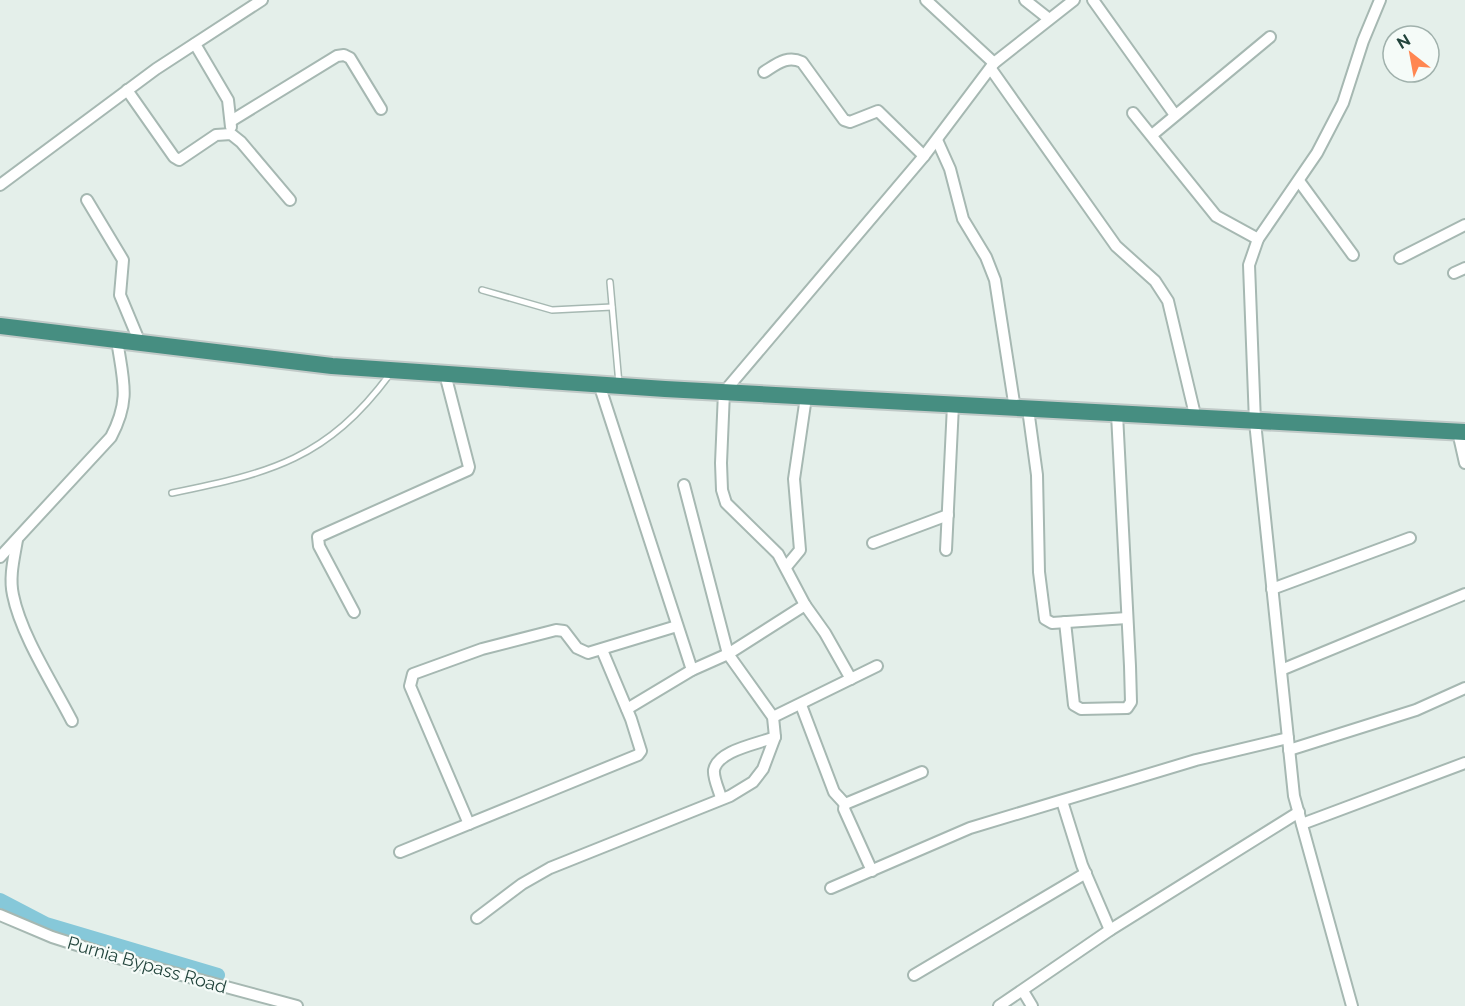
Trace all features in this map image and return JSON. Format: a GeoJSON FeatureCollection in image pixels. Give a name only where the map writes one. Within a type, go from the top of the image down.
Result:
{"type":"FeatureCollection","features":[{"type":"Feature","properties":{"kind":"highway"},"geometry":{"type":"LineString","coordinates":[[0,326],[333,366],[806,397],[1462,432]]}},
{"type":"Feature","properties":{"kind":"street"},"geometry":{"type":"LineString","coordinates":[[0,185],[127,90],[261,0]]}},
{"type":"Feature","properties":{"kind":"street"},"geometry":{"type":"LineString","coordinates":[[926,0],[993,66],[1116,246],[1163,291],[1168,301],[1196,419]]}},
{"type":"Feature","properties":{"kind":"street"},"geometry":{"type":"LineString","coordinates":[[1025,0],[1049,19]]}},
{"type":"Feature","properties":{"kind":"street"},"geometry":{"type":"LineString","coordinates":[[851,679],[825,633],[805,605],[786,567],[762,537],[726,503],[722,490],[724,392],[924,156],[993,66],[1074,0]]}},
{"type":"Feature","properties":{"kind":"street"},"geometry":{"type":"LineString","coordinates":[[1093,0],[1175,115]]}},
{"type":"Feature","properties":{"kind":"street"},"geometry":{"type":"LineString","coordinates":[[1352,1006],[1294,796],[1255,422],[1249,265],[1258,239],[1299,181],[1344,103],[1363,41],[1380,0]]}},
{"type":"Feature","properties":{"kind":"street"},"geometry":{"type":"LineString","coordinates":[[1152,135],[1270,37]]}},
{"type":"Feature","properties":{"kind":"street"},"geometry":{"type":"LineString","coordinates":[[195,44],[228,100],[231,134]]}},
{"type":"Feature","properties":{"kind":"street"},"geometry":{"type":"LineString","coordinates":[[231,121],[337,56],[344,55],[350,58],[381,109]]}},
{"type":"Feature","properties":{"kind":"street"},"geometry":{"type":"LineString","coordinates":[[764,72],[786,59],[793,58],[802,62],[844,120],[850,122],[878,111],[924,156]]}},
{"type":"Feature","properties":{"kind":"street"},"geometry":{"type":"LineString","coordinates":[[127,90],[170,153],[179,159],[216,135],[231,134],[241,142],[290,200]]}},
{"type":"Feature","properties":{"kind":"street"},"geometry":{"type":"LineString","coordinates":[[1133,113],[1216,216],[1258,239]]}},
{"type":"Feature","properties":{"kind":"street"},"geometry":{"type":"LineString","coordinates":[[937,140],[950,168],[963,219],[986,256],[995,280],[1036,476],[1043,612],[1048,622],[1127,618]]}},
{"type":"Feature","properties":{"kind":"street"},"geometry":{"type":"LineString","coordinates":[[1299,181],[1353,255]]}},
{"type":"Feature","properties":{"kind":"street"},"geometry":{"type":"LineString","coordinates":[[87,200],[123,260],[120,295],[140,343]]}},
{"type":"Feature","properties":{"kind":"street"},"geometry":{"type":"LineString","coordinates":[[1400,258],[1465,225]]}},
{"type":"Feature","properties":{"kind":"street"},"geometry":{"type":"LineString","coordinates":[[1454,273],[1465,268]]}},
{"type":"Feature","properties":{"kind":"street"},"geometry":{"type":"LineString","coordinates":[[0,557],[103,448],[122,416],[126,395],[117,340]]}},
{"type":"Feature","properties":{"kind":"street"},"geometry":{"type":"LineString","coordinates":[[354,612],[319,546],[318,537],[468,471],[469,467],[445,374]]}},
{"type":"Feature","properties":{"kind":"street"},"geometry":{"type":"LineString","coordinates":[[599,384],[644,516],[692,670]]}},
{"type":"Feature","properties":{"kind":"street"},"geometry":{"type":"LineString","coordinates":[[786,567],[800,550],[795,479],[806,397]]}},
{"type":"Feature","properties":{"kind":"street"},"geometry":{"type":"LineString","coordinates":[[946,550],[953,405]]}},
{"type":"Feature","properties":{"kind":"street"},"geometry":{"type":"LineString","coordinates":[[1065,622],[1074,705],[1081,709],[1127,708],[1131,702],[1117,414]]}},
{"type":"Feature","properties":{"kind":"street"},"geometry":{"type":"LineString","coordinates":[[1462,432],[1465,463]]}},
{"type":"Feature","properties":{"kind":"street"},"geometry":{"type":"LineString","coordinates":[[477,918],[522,884],[550,868],[742,790],[753,782],[763,769],[775,737],[773,717],[728,654],[684,484]]}},
{"type":"Feature","properties":{"kind":"street"},"geometry":{"type":"LineString","coordinates":[[873,543],[948,515]]}},
{"type":"Feature","properties":{"kind":"street"},"geometry":{"type":"LineString","coordinates":[[1272,589],[1410,538]]}},
{"type":"Feature","properties":{"kind":"street"},"geometry":{"type":"LineString","coordinates":[[17,539],[12,578],[15,601],[36,653],[72,721]]}},
{"type":"Feature","properties":{"kind":"street"},"geometry":{"type":"LineString","coordinates":[[1281,670],[1465,594]]}},
{"type":"Feature","properties":{"kind":"street"},"geometry":{"type":"LineString","coordinates":[[627,710],[692,670],[728,654],[805,605]]}},
{"type":"Feature","properties":{"kind":"street"},"geometry":{"type":"LineString","coordinates":[[469,824],[410,686],[413,674],[482,649],[556,630],[569,635],[582,652],[602,650],[677,626]]}},
{"type":"Feature","properties":{"kind":"street"},"geometry":{"type":"LineString","coordinates":[[400,852],[638,755],[640,745],[602,650]]}},
{"type":"Feature","properties":{"kind":"street"},"geometry":{"type":"LineString","coordinates":[[773,717],[877,666]]}},
{"type":"Feature","properties":{"kind":"street"},"geometry":{"type":"LineString","coordinates":[[1289,750],[1416,710],[1465,688]]}},
{"type":"Feature","properties":{"kind":"street"},"geometry":{"type":"LineString","coordinates":[[801,705],[834,792],[845,804],[844,809],[872,871]]}},
{"type":"Feature","properties":{"kind":"street"},"geometry":{"type":"LineString","coordinates":[[721,798],[713,773],[717,762],[724,756],[775,737]]}},
{"type":"Feature","properties":{"kind":"street"},"geometry":{"type":"LineString","coordinates":[[831,888],[970,828],[1196,760],[1288,738]]}},
{"type":"Feature","properties":{"kind":"street"},"geometry":{"type":"LineString","coordinates":[[1302,824],[1465,763]]}},
{"type":"Feature","properties":{"kind":"street"},"geometry":{"type":"LineString","coordinates":[[845,804],[922,772]]}},
{"type":"Feature","properties":{"kind":"street"},"geometry":{"type":"LineString","coordinates":[[1062,801],[1086,873],[1110,930]]}},
{"type":"Feature","properties":{"kind":"street"},"geometry":{"type":"LineString","coordinates":[[999,1006],[1110,930],[1299,812]]}},
{"type":"Feature","properties":{"kind":"street"},"geometry":{"type":"LineString","coordinates":[[914,975],[1086,873]]}},
{"type":"Feature","properties":{"kind":"street","name":"Purnia Bypass Road"},"geometry":{"type":"LineString","coordinates":[[0,915],[52,937],[118,958],[297,1006]]}},
{"type":"Feature","properties":{"kind":"street"},"geometry":{"type":"LineString","coordinates":[[1023,991],[1032,1006]]}},
{"type":"Feature","properties":{"kind":"lane"},"geometry":{"type":"LineString","coordinates":[[610,282],[620,386]]}},
{"type":"Feature","properties":{"kind":"lane"},"geometry":{"type":"LineString","coordinates":[[482,290],[552,310],[612,307]]}},
{"type":"Feature","properties":{"kind":"lane"},"geometry":{"type":"LineString","coordinates":[[172,493],[260,474],[298,456],[345,426],[393,370]]}},
{"type":"Feature","properties":{"kind":"waterway"},"geometry":{"type":"LineString","coordinates":[[0,900],[46,924],[218,975]]}}]}
